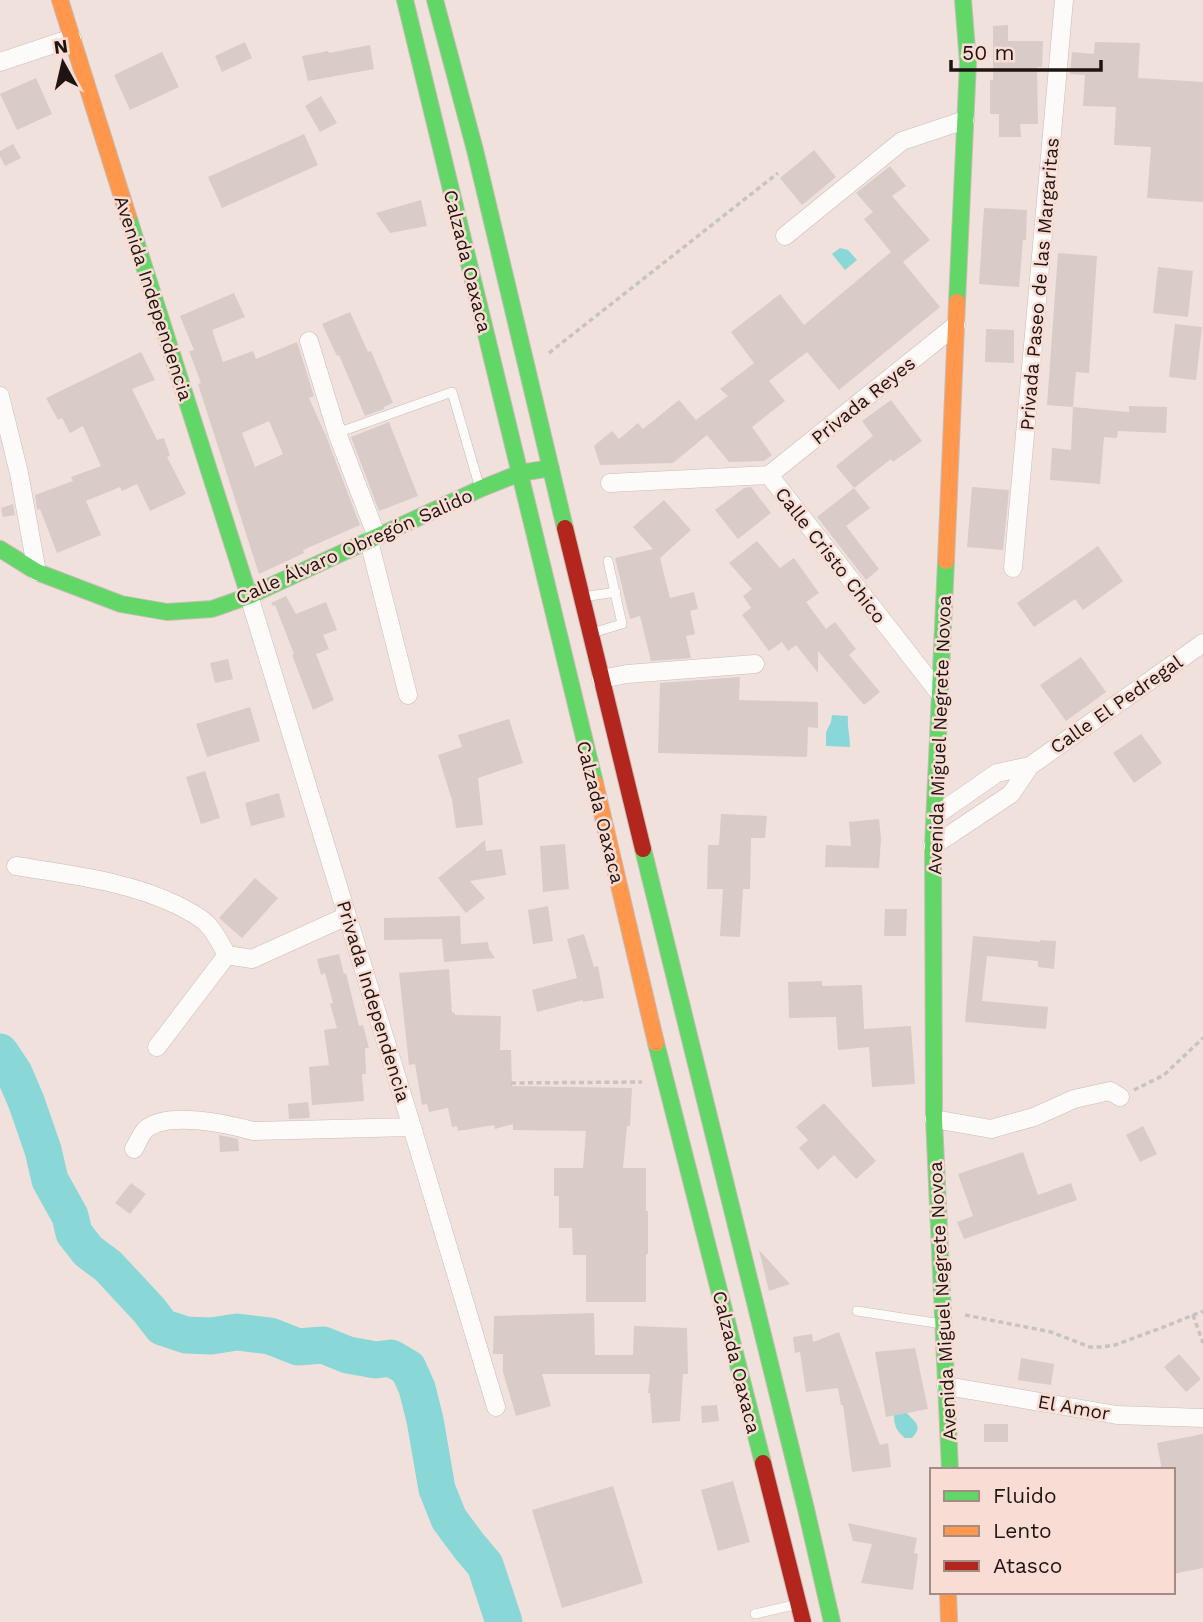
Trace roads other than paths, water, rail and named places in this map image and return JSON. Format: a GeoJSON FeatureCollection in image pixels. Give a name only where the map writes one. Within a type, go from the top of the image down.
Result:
{"type":"FeatureCollection","features":[{"type":"Feature","properties":{"kind":"main road","name":"Avenida Independencia"},"geometry":{"type":"LineString","coordinates":[[60,0],[249,596]]}},
{"type":"Feature","properties":{"kind":"main road","name":"Calzada Oaxaca"},"geometry":{"type":"LineString","coordinates":[[405,0],[665,1083],[803,1622]]}},
{"type":"Feature","properties":{"kind":"main road","name":"Calzada Oaxaca"},"geometry":{"type":"LineString","coordinates":[[435,0],[475,150],[590,634],[832,1622]]}},
{"type":"Feature","properties":{"kind":"main road","name":"Avenida Miguel Negrete Novoa"},"geometry":{"type":"LineString","coordinates":[[950,1468],[934,1119],[933,846],[968,62],[963,0]]}},
{"type":"Feature","properties":{"kind":"main road","name":"Calle Álvaro Obregón Salido"},"geometry":{"type":"LineString","coordinates":[[0,549],[37,572],[121,604],[167,612],[212,609],[249,596],[480,489],[520,473],[551,468]]}},
{"type":"Feature","properties":{"kind":"main road"},"geometry":{"type":"LineString","coordinates":[[578,716],[609,709]]}},
{"type":"Feature","properties":{"kind":"main road"},"geometry":{"type":"LineString","coordinates":[[948,1594],[949,1622]]}},
{"type":"Feature","properties":{"kind":"street","name":"Privada Paseo de las Margaritas"},"geometry":{"type":"LineString","coordinates":[[1013,568],[1064,0]]}},
{"type":"Feature","properties":{"kind":"street"},"geometry":{"type":"LineString","coordinates":[[0,62],[72,38]]}},
{"type":"Feature","properties":{"kind":"street"},"geometry":{"type":"LineString","coordinates":[[785,236],[902,141],[965,120]]}},
{"type":"Feature","properties":{"kind":"street","name":"Privada Reyes"},"geometry":{"type":"LineString","coordinates":[[769,475],[956,325]]}},
{"type":"Feature","properties":{"kind":"street"},"geometry":{"type":"LineString","coordinates":[[309,341],[373,539],[408,695]]}},
{"type":"Feature","properties":{"kind":"street"},"geometry":{"type":"LineString","coordinates":[[0,396],[19,473],[37,572]]}},
{"type":"Feature","properties":{"kind":"street","name":"Calle Cristo Chico"},"geometry":{"type":"LineString","coordinates":[[610,482],[769,475],[940,694]]}},
{"type":"Feature","properties":{"kind":"street","name":"Privada Independencia"},"geometry":{"type":"LineString","coordinates":[[249,596],[496,1407]]}},
{"type":"Feature","properties":{"kind":"street","name":"Calle El Pedregal"},"geometry":{"type":"LineString","coordinates":[[933,846],[1011,794],[1030,766],[1203,643]]}},
{"type":"Feature","properties":{"kind":"street"},"geometry":{"type":"LineString","coordinates":[[601,679],[627,674],[755,664]]}},
{"type":"Feature","properties":{"kind":"street","name":"Calle El Pedregal"},"geometry":{"type":"LineString","coordinates":[[935,816],[997,773],[1030,766]]}},
{"type":"Feature","properties":{"kind":"street"},"geometry":{"type":"LineString","coordinates":[[16,866],[136,889],[166,900],[207,923],[227,955],[252,960],[347,916]]}},
{"type":"Feature","properties":{"kind":"street"},"geometry":{"type":"LineString","coordinates":[[157,1047],[227,955]]}},
{"type":"Feature","properties":{"kind":"street"},"geometry":{"type":"LineString","coordinates":[[934,1119],[991,1129],[1034,1117],[1074,1099],[1110,1091],[1120,1097]]}},
{"type":"Feature","properties":{"kind":"street"},"geometry":{"type":"LineString","coordinates":[[134,1149],[145,1130],[166,1120],[205,1120],[253,1131],[412,1127]]}},
{"type":"Feature","properties":{"kind":"street","name":"El Amor"},"geometry":{"type":"LineString","coordinates":[[946,1386],[1117,1415],[1203,1418]]}},
{"type":"Feature","properties":{"kind":"lane"},"geometry":{"type":"LineString","coordinates":[[337,433],[452,393],[480,489]]}},
{"type":"Feature","properties":{"kind":"lane"},"geometry":{"type":"LineString","coordinates":[[590,634],[622,624],[608,561]]}},
{"type":"Feature","properties":{"kind":"lane"},"geometry":{"type":"LineString","coordinates":[[582,597],[616,592]]}},
{"type":"Feature","properties":{"kind":"lane"},"geometry":{"type":"LineString","coordinates":[[857,1311],[943,1318]]}},
{"type":"Feature","properties":{"kind":"lane"},"geometry":{"type":"LineString","coordinates":[[755,1614],[799,1604]]}},
{"type":"Feature","properties":{"kind":"water"},"geometry":{"type":"Polygon","coordinates":[[[840,248],[848,250],[857,260],[845,270],[832,254],[840,248]]]}},
{"type":"Feature","properties":{"kind":"water"},"geometry":{"type":"Polygon","coordinates":[[[832,715],[848,716],[850,747],[826,746],[826,732],[832,715]]]}},
{"type":"Feature","properties":{"kind":"water"},"geometry":{"type":"Polygon","coordinates":[[[906,1412],[917,1427],[912,1438],[905,1438],[895,1425],[894,1414],[906,1412]]]}},
{"type":"Feature","properties":{"kind":"waterway"},"geometry":{"type":"LineString","coordinates":[[0,1052],[14,1073],[26,1101],[50,1180],[70,1216],[74,1233],[88,1251],[108,1266],[162,1327],[186,1335],[211,1336],[237,1332],[270,1336],[298,1347],[323,1345],[348,1355],[376,1360],[391,1358],[408,1368],[417,1388],[425,1420],[437,1489],[449,1519],[485,1565],[504,1622]]}}]}
